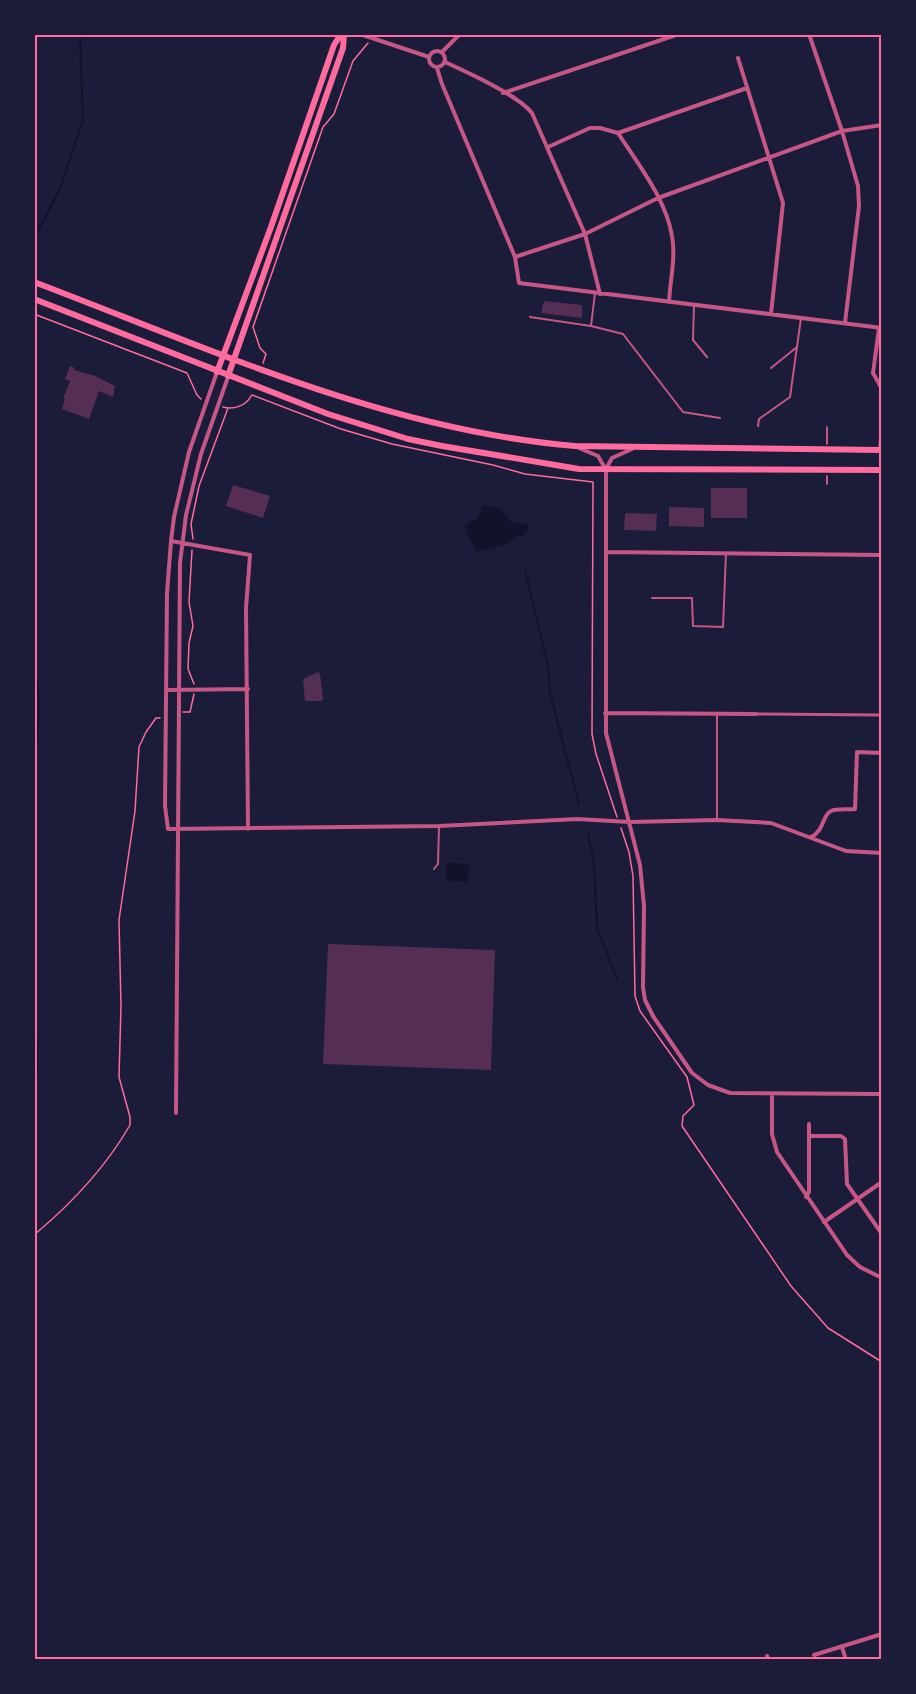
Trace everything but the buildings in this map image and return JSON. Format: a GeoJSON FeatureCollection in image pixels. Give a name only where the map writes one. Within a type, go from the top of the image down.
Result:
{"type":"FeatureCollection","features":[{"type":"Feature","properties":{"kind":"main road"},"geometry":{"type":"LineString","coordinates":[[218,372],[334,45],[343,34]]}},
{"type":"Feature","properties":{"kind":"main road"},"geometry":{"type":"LineString","coordinates":[[228,376],[343,48],[343,34]]}},
{"type":"Feature","properties":{"kind":"main road"},"geometry":{"type":"LineString","coordinates":[[34,282],[235,359],[391,413],[437,424],[575,446],[881,450]]}},
{"type":"Feature","properties":{"kind":"main road"},"geometry":{"type":"LineString","coordinates":[[34,299],[328,414],[408,439],[579,469],[882,470]]}},
{"type":"Feature","properties":{"kind":"street"},"geometry":{"type":"LineString","coordinates":[[360,34],[429,57]]}},
{"type":"Feature","properties":{"kind":"street"},"geometry":{"type":"LineString","coordinates":[[429,57],[433,52],[442,52],[460,34]]}},
{"type":"Feature","properties":{"kind":"street"},"geometry":{"type":"LineString","coordinates":[[503,93],[679,34]]}},
{"type":"Feature","properties":{"kind":"street"},"geometry":{"type":"LineString","coordinates":[[809,34],[842,130],[858,186],[859,206],[845,323]]}},
{"type":"Feature","properties":{"kind":"street"},"geometry":{"type":"LineString","coordinates":[[442,52],[445,62]]}},
{"type":"Feature","properties":{"kind":"street"},"geometry":{"type":"LineString","coordinates":[[429,57],[431,64],[437,68],[515,257],[519,284],[880,328],[873,373],[876,383],[882,389]]}},
{"type":"Feature","properties":{"kind":"street"},"geometry":{"type":"LineString","coordinates":[[738,58],[783,203],[771,314]]}},
{"type":"Feature","properties":{"kind":"street"},"geometry":{"type":"LineString","coordinates":[[445,62],[529,109],[548,147],[585,234],[598,293]]}},
{"type":"Feature","properties":{"kind":"street"},"geometry":{"type":"LineString","coordinates":[[437,68],[445,62]]}},
{"type":"Feature","properties":{"kind":"street"},"geometry":{"type":"LineString","coordinates":[[548,147],[594,128],[618,133],[747,88]]}},
{"type":"Feature","properties":{"kind":"street"},"geometry":{"type":"LineString","coordinates":[[515,257],[585,234],[658,198],[842,130],[882,125]]}},
{"type":"Feature","properties":{"kind":"street"},"geometry":{"type":"LineString","coordinates":[[618,133],[658,198],[673,238],[669,302]]}},
{"type":"Feature","properties":{"kind":"street"},"geometry":{"type":"LineString","coordinates":[[218,372],[189,452],[174,517],[171,541],[167,593],[165,806],[168,830],[439,826],[577,819],[619,822],[717,820],[771,823],[846,851],[882,853]]}},
{"type":"Feature","properties":{"kind":"street"},"geometry":{"type":"LineString","coordinates":[[176,1113],[180,563],[186,515],[201,454],[228,376]]}},
{"type":"Feature","properties":{"kind":"street"},"geometry":{"type":"LineString","coordinates":[[881,450],[882,425]]}},
{"type":"Feature","properties":{"kind":"street"},"geometry":{"type":"LineString","coordinates":[[575,446],[598,456],[606,470]]}},
{"type":"Feature","properties":{"kind":"street"},"geometry":{"type":"LineString","coordinates":[[633,448],[612,458],[606,470],[605,713],[609,746],[640,865],[644,906],[643,987],[648,1006],[692,1073],[716,1089],[730,1093],[882,1094]]}},
{"type":"Feature","properties":{"kind":"street"},"geometry":{"type":"LineString","coordinates":[[171,541],[250,555],[246,608],[248,829]]}},
{"type":"Feature","properties":{"kind":"street"},"geometry":{"type":"LineString","coordinates":[[607,552],[882,555]]}},
{"type":"Feature","properties":{"kind":"street"},"geometry":{"type":"LineString","coordinates":[[167,690],[248,689]]}},
{"type":"Feature","properties":{"kind":"street"},"geometry":{"type":"LineString","coordinates":[[605,713],[882,715]]}},
{"type":"Feature","properties":{"kind":"street"},"geometry":{"type":"LineString","coordinates":[[810,837],[819,833],[831,811],[855,810],[857,752],[882,753]]}},
{"type":"Feature","properties":{"kind":"street"},"geometry":{"type":"LineString","coordinates":[[772,1094],[772,1133],[782,1162],[850,1258],[860,1267],[882,1278]]}},
{"type":"Feature","properties":{"kind":"street"},"geometry":{"type":"LineString","coordinates":[[806,1197],[809,1192],[808,1124]]}},
{"type":"Feature","properties":{"kind":"street"},"geometry":{"type":"LineString","coordinates":[[808,1136],[845,1138],[847,1182],[882,1234]]}},
{"type":"Feature","properties":{"kind":"street"},"geometry":{"type":"LineString","coordinates":[[824,1222],[882,1182]]}},
{"type":"Feature","properties":{"kind":"street"},"geometry":{"type":"LineString","coordinates":[[814,1655],[882,1634]]}},
{"type":"Feature","properties":{"kind":"street"},"geometry":{"type":"LineString","coordinates":[[842,1647],[846,1659]]}},
{"type":"Feature","properties":{"kind":"lane"},"geometry":{"type":"LineString","coordinates":[[591,326],[598,293]]}},
{"type":"Feature","properties":{"kind":"lane"},"geometry":{"type":"LineString","coordinates":[[694,305],[693,340],[707,357]]}},
{"type":"Feature","properties":{"kind":"lane"},"geometry":{"type":"LineString","coordinates":[[530,317],[591,326],[623,334],[683,412],[720,418]]}},
{"type":"Feature","properties":{"kind":"lane"},"geometry":{"type":"LineString","coordinates":[[758,426],[759,419],[790,397],[801,318]]}},
{"type":"Feature","properties":{"kind":"lane"},"geometry":{"type":"LineString","coordinates":[[771,368],[798,346]]}},
{"type":"Feature","properties":{"kind":"lane"},"geometry":{"type":"LineString","coordinates":[[652,598],[693,598],[693,626],[723,627],[726,553]]}},
{"type":"Feature","properties":{"kind":"lane"},"geometry":{"type":"LineString","coordinates":[[717,714],[717,820]]}},
{"type":"Feature","properties":{"kind":"lane"},"geometry":{"type":"LineString","coordinates":[[434,869],[438,864],[439,826]]}},
{"type":"Feature","properties":{"kind":"path"},"geometry":{"type":"LineString","coordinates":[[266,354],[260,348],[253,327],[323,127],[334,114],[353,62],[370,38]]}},
{"type":"Feature","properties":{"kind":"path"},"geometry":{"type":"LineString","coordinates":[[34,314],[187,373],[198,398],[207,401]]}},
{"type":"Feature","properties":{"kind":"path"},"geometry":{"type":"LineString","coordinates":[[218,405],[232,409],[249,400],[252,395]]}},
{"type":"Feature","properties":{"kind":"path"},"geometry":{"type":"LineString","coordinates":[[179,712],[190,712],[194,689],[194,680],[188,669],[189,643],[193,626],[189,602],[193,532],[191,524],[199,486],[228,408]]}},
{"type":"Feature","properties":{"kind":"path"},"geometry":{"type":"LineString","coordinates":[[593,482],[592,734],[596,754],[629,852],[633,876],[634,996],[640,1011],[687,1077],[694,1106],[683,1116],[682,1126],[790,1286],[828,1328],[882,1362]]}},
{"type":"Feature","properties":{"kind":"path"},"geometry":{"type":"LineString","coordinates":[[34,1235],[81,1191],[130,1125],[120,1077],[119,920],[135,811],[139,747],[146,732],[158,718],[161,718],[161,713],[167,712]]}},
{"type":"Feature","properties":{"kind":"shaded area"},"geometry":{"type":"Polygon","coordinates":[[[482,506],[500,509],[512,522],[525,523],[528,526],[527,532],[522,536],[516,535],[508,544],[477,552],[465,525],[478,518],[482,506]]]}},
{"type":"Feature","properties":{"kind":"shaded area"},"geometry":{"type":"Polygon","coordinates":[[[446,863],[470,864],[467,882],[446,880],[446,863]]]}},
{"type":"Feature","properties":{"kind":"waterway"},"geometry":{"type":"LineString","coordinates":[[34,238],[59,191],[83,120],[80,34]]}},
{"type":"Feature","properties":{"kind":"waterway"},"geometry":{"type":"LineString","coordinates":[[525,570],[548,666],[550,693],[579,804]]}},
{"type":"Feature","properties":{"kind":"waterway"},"geometry":{"type":"LineString","coordinates":[[34,666],[39,702],[34,763]]}},
{"type":"Feature","properties":{"kind":"waterway"},"geometry":{"type":"LineString","coordinates":[[588,834],[594,862],[597,928],[617,979]]}},
{"type":"Feature","properties":{"kind":"waterway"},"geometry":{"type":"LineString","coordinates":[[34,893],[37,1071],[34,1094]]}}]}
